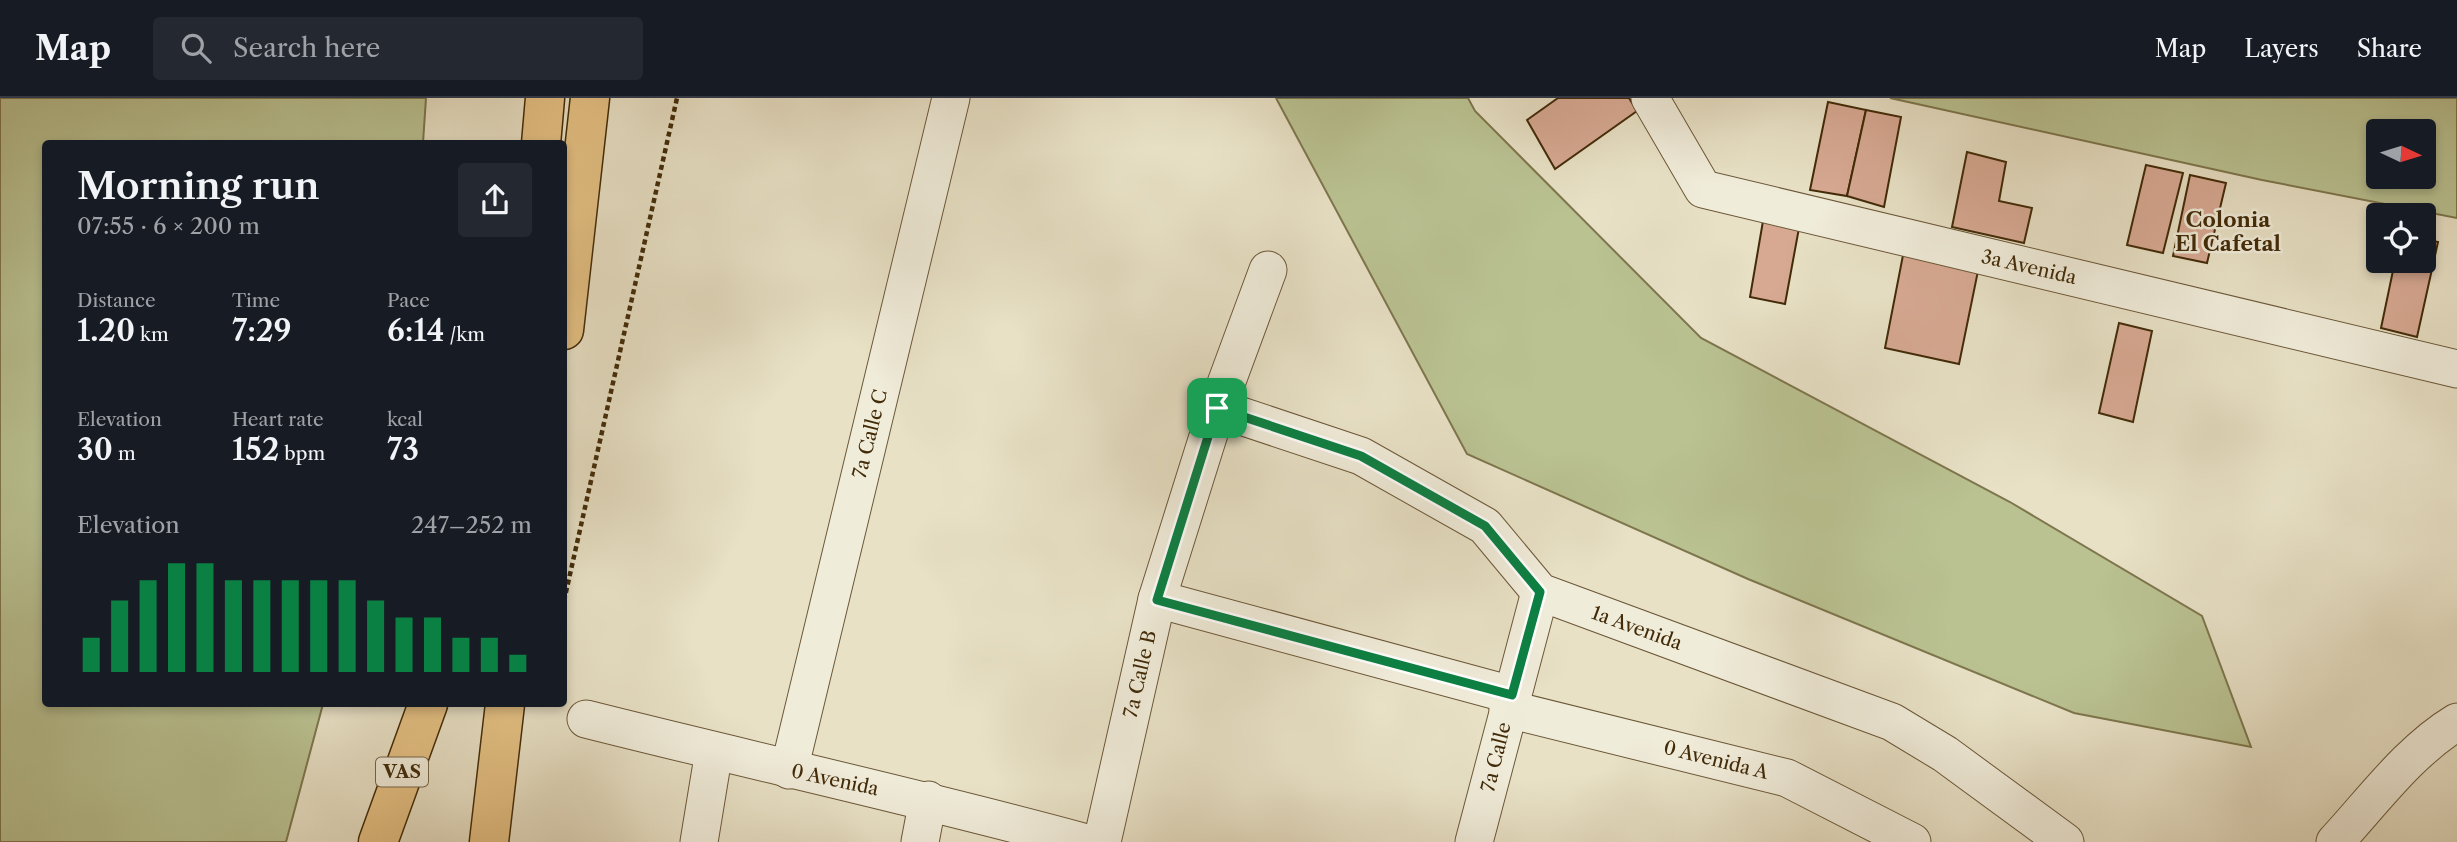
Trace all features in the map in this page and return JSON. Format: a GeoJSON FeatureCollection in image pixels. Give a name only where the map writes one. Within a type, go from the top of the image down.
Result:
{"type":"FeatureCollection","features":[{"type":"Feature","properties":{"kind":"highway"},"geometry":{"type":"LineString","coordinates":[[541,140],[545,98]]}},
{"type":"Feature","properties":{"kind":"highway"},"geometry":{"type":"LineString","coordinates":[[567,303],[590,98]]}},
{"type":"Feature","properties":{"kind":"highway","name":"VAS"},"geometry":{"type":"LineString","coordinates":[[378,842],[427,707]]}},
{"type":"Feature","properties":{"kind":"highway"},"geometry":{"type":"LineString","coordinates":[[489,842],[505,707]]}},
{"type":"Feature","properties":{"kind":"street","name":"7a Calle C"},"geometry":{"type":"LineString","coordinates":[[789,770],[951,98]]}},
{"type":"Feature","properties":{"kind":"street","name":"3a Avenida"},"geometry":{"type":"LineString","coordinates":[[1650,98],[1703,189],[2457,369]]}},
{"type":"Feature","properties":{"kind":"street","name":"7a Calle B"},"geometry":{"type":"LineString","coordinates":[[1102,842],[1157,600],[1217,408],[1268,270]]}},
{"type":"Feature","properties":{"kind":"street","name":"1a Avenida"},"geometry":{"type":"LineString","coordinates":[[1217,408],[1361,456],[1485,526],[1540,592],[1892,722],[1945,754],[2065,842]]}},
{"type":"Feature","properties":{"kind":"street","name":"7a Calle"},"geometry":{"type":"LineString","coordinates":[[1474,842],[1540,592]]}},
{"type":"Feature","properties":{"kind":"street","name":"0 Avenida A"},"geometry":{"type":"LineString","coordinates":[[1157,600],[1510,702],[1787,778],[1912,842]]}},
{"type":"Feature","properties":{"kind":"street","name":"0 Avenida"},"geometry":{"type":"LineString","coordinates":[[586,719],[789,770],[928,800],[1083,842]]}},
{"type":"Feature","properties":{"kind":"street"},"geometry":{"type":"LineString","coordinates":[[2336,842],[2383,788],[2439,733],[2457,722]]}},
{"type":"Feature","properties":{"kind":"street"},"geometry":{"type":"LineString","coordinates":[[699,842],[714,751]]}},
{"type":"Feature","properties":{"kind":"street"},"geometry":{"type":"LineString","coordinates":[[920,842],[928,800]]}},
{"type":"Feature","properties":{"kind":"path"},"geometry":{"type":"LineString","coordinates":[[567,588],[677,98]]}},
{"type":"Feature","properties":{"kind":"green space"},"geometry":{"type":"Polygon","coordinates":[[[0,98],[426,98],[423,140],[42,140],[42,707],[322,707],[286,842],[0,842],[0,98]]]}},
{"type":"Feature","properties":{"kind":"green space"},"geometry":{"type":"Polygon","coordinates":[[[1276,98],[1468,98],[1475,111],[1701,338],[2010,502],[2202,616],[2251,747],[2074,713],[1748,579],[1467,454],[1276,98]]]}},
{"type":"Feature","properties":{"kind":"green space"},"geometry":{"type":"Polygon","coordinates":[[[1890,98],[2457,98],[2457,218],[2436,214],[2436,203],[2380,203],[2262,180],[1890,98]]]}},
{"type":"Feature","properties":{"kind":"building"},"geometry":{"type":"Polygon","coordinates":[[[1558,98],[1629,98],[1637,111],[1555,169],[1527,120],[1558,98]]]}},
{"type":"Feature","properties":{"kind":"building"},"geometry":{"type":"Polygon","coordinates":[[[1828,102],[1866,110],[1847,196],[1810,190],[1828,102]]]}},
{"type":"Feature","properties":{"kind":"building"},"geometry":{"type":"Polygon","coordinates":[[[1866,110],[1901,117],[1884,207],[1847,196],[1866,110]]]}},
{"type":"Feature","properties":{"kind":"building"},"geometry":{"type":"Polygon","coordinates":[[[1967,152],[2006,162],[1999,201],[2032,208],[2024,243],[1952,227],[1967,152]]]}},
{"type":"Feature","properties":{"kind":"building"},"geometry":{"type":"Polygon","coordinates":[[[2146,165],[2183,173],[2163,253],[2127,245],[2146,165]]]}},
{"type":"Feature","properties":{"kind":"building"},"geometry":{"type":"Polygon","coordinates":[[[2190,175],[2226,183],[2207,263],[2173,256],[2190,175]]]}},
{"type":"Feature","properties":{"kind":"building"},"geometry":{"type":"Polygon","coordinates":[[[1763,221],[1799,228],[1785,304],[1750,297],[1763,221]]]}},
{"type":"Feature","properties":{"kind":"building"},"geometry":{"type":"Polygon","coordinates":[[[1904,250],[1979,266],[1959,364],[1885,348],[1904,250]]]}},
{"type":"Feature","properties":{"kind":"building"},"geometry":{"type":"Polygon","coordinates":[[[2392,273],[2431,273],[2417,337],[2381,328],[2392,273]]]}},
{"type":"Feature","properties":{"kind":"building"},"geometry":{"type":"Polygon","coordinates":[[[2119,323],[2152,331],[2133,422],[2099,413],[2119,323]]]}},
{"type":"Feature","properties":{"kind":"district","name":"Colonia El Cafetal"},"geometry":{"type":"Point","coordinates":[2228,231]}},
{"type":"Feature","properties":{"kind":"route"},"geometry":{"type":"LineString","coordinates":[[1217,408],[1361,456],[1485,526],[1540,592],[1512,695],[1157,600],[1217,408]]}}]}
